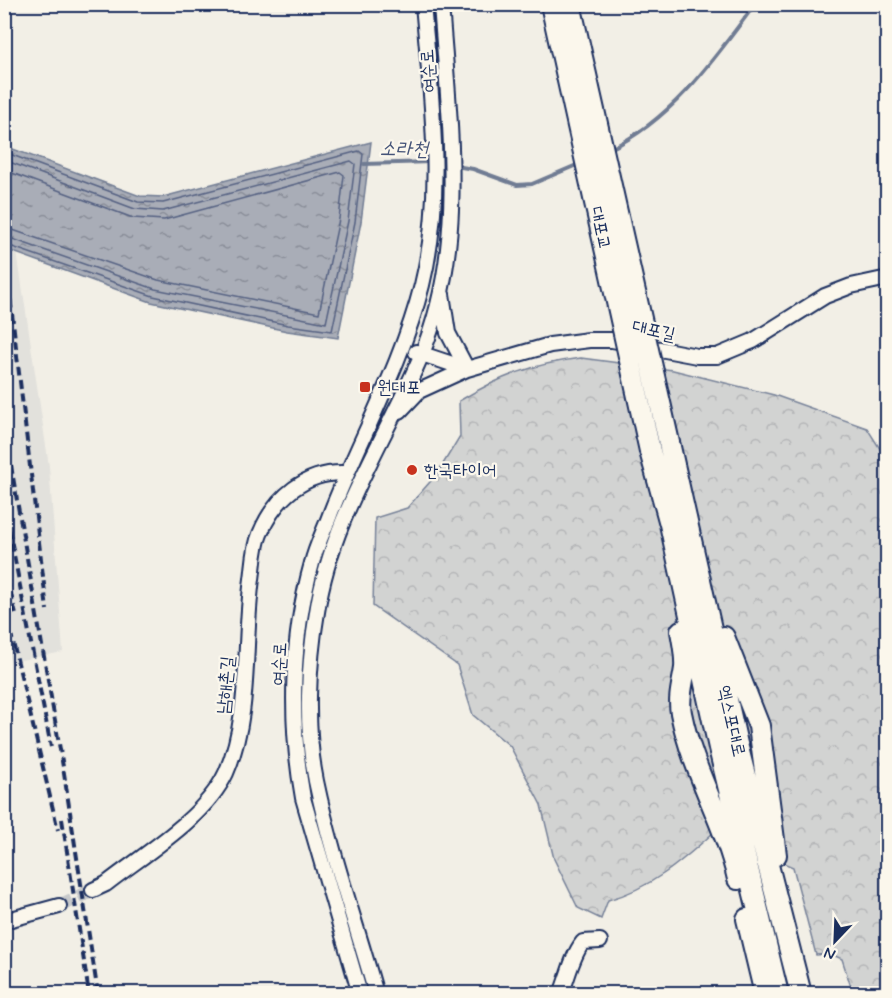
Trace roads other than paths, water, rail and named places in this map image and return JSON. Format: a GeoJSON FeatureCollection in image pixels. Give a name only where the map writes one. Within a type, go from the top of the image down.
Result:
{"type":"FeatureCollection","features":[{"type":"Feature","properties":{"kind":"highway","name":"대포교"},"geometry":{"type":"LineString","coordinates":[[551,4],[650,452]]}},
{"type":"Feature","properties":{"kind":"highway","name":"대포교"},"geometry":{"type":"LineString","coordinates":[[570,4],[669,447]]}},
{"type":"Feature","properties":{"kind":"highway","name":"엑스포대로"},"geometry":{"type":"LineString","coordinates":[[669,447],[678,523],[719,748],[778,993]]}},
{"type":"Feature","properties":{"kind":"highway","name":"엑스포대로"},"geometry":{"type":"LineString","coordinates":[[650,452],[678,523],[801,993]]}},
{"type":"Feature","properties":{"kind":"highway"},"geometry":{"type":"LineString","coordinates":[[678,523],[675,592],[685,660],[681,712],[692,758],[733,860],[765,993]]}},
{"type":"Feature","properties":{"kind":"highway"},"geometry":{"type":"LineString","coordinates":[[678,523],[733,666],[759,726],[777,866],[792,930],[813,993]]}},
{"type":"Feature","properties":{"kind":"street","name":"여순로"},"geometry":{"type":"LineString","coordinates":[[360,993],[303,798],[297,766],[295,657],[312,562],[346,473],[402,347],[413,316],[429,251],[436,184],[435,133],[423,4]]}},
{"type":"Feature","properties":{"kind":"street","name":"여순로"},"geometry":{"type":"LineString","coordinates":[[376,993],[316,779],[310,728],[311,664],[316,612],[325,569],[352,497],[422,354],[441,286],[451,184],[441,4]]}},
{"type":"Feature","properties":{"kind":"street","name":"대포길"},"geometry":{"type":"LineString","coordinates":[[384,431],[419,391],[467,369],[550,345],[589,340],[612,340],[697,356],[717,356],[753,341],[825,296],[851,286],[888,278]]}},
{"type":"Feature","properties":{"kind":"street"},"geometry":{"type":"LineString","coordinates":[[441,286],[448,333],[467,369]]}},
{"type":"Feature","properties":{"kind":"street"},"geometry":{"type":"LineString","coordinates":[[402,347],[467,369]]}},
{"type":"Feature","properties":{"kind":"street","name":"남해촌길"},"geometry":{"type":"LineString","coordinates":[[93,891],[106,884],[199,811],[217,789],[232,755],[240,722],[250,595],[260,534],[276,508],[298,485],[327,472],[346,473]]}},
{"type":"Feature","properties":{"kind":"street"},"geometry":{"type":"LineString","coordinates":[[4,921],[59,906]]}},
{"type":"Feature","properties":{"kind":"street"},"geometry":{"type":"LineString","coordinates":[[561,993],[572,968],[576,951],[583,942],[600,940]]}},
{"type":"Feature","properties":{"kind":"water"},"geometry":{"type":"Polygon","coordinates":[[[371,142],[361,222],[338,338],[287,331],[151,302],[5,249],[5,146],[140,196],[163,197],[371,142]]]}},
{"type":"Feature","properties":{"kind":"waterway","name":"소라천"},"geometry":{"type":"LineString","coordinates":[[610,149],[632,137],[673,105],[708,66],[755,4]]}},
{"type":"Feature","properties":{"kind":"waterway","name":"소라천"},"geometry":{"type":"LineString","coordinates":[[364,164],[431,162]]}},
{"type":"Feature","properties":{"kind":"waterway","name":"소라천"},"geometry":{"type":"LineString","coordinates":[[438,163],[473,169],[517,185],[532,184],[579,164]]}},
{"type":"Feature","properties":{"kind":"tunnel"},"geometry":{"type":"LineString","coordinates":[[59,906],[93,890]]}},
{"type":"Feature","properties":{"kind":"railway"},"geometry":{"type":"LineString","coordinates":[[4,246],[47,610]]}},
{"type":"Feature","properties":{"kind":"railway"},"geometry":{"type":"LineString","coordinates":[[4,425],[63,767],[98,994]]}},
{"type":"Feature","properties":{"kind":"railway"},"geometry":{"type":"LineString","coordinates":[[4,503],[51,747]]}},
{"type":"Feature","properties":{"kind":"railway"},"geometry":{"type":"LineString","coordinates":[[4,566],[16,615]]}},
{"type":"Feature","properties":{"kind":"railway"},"geometry":{"type":"LineString","coordinates":[[4,605],[58,830]]}},
{"type":"Feature","properties":{"kind":"railway"},"geometry":{"type":"LineString","coordinates":[[62,819],[89,994]]}},
{"type":"Feature","properties":{"kind":"place","name":"원대포"},"geometry":{"type":"Point","coordinates":[365,387]}},
{"type":"Feature","properties":{"kind":"place","name":"한국타이어"},"geometry":{"type":"Point","coordinates":[412,470]}}]}
